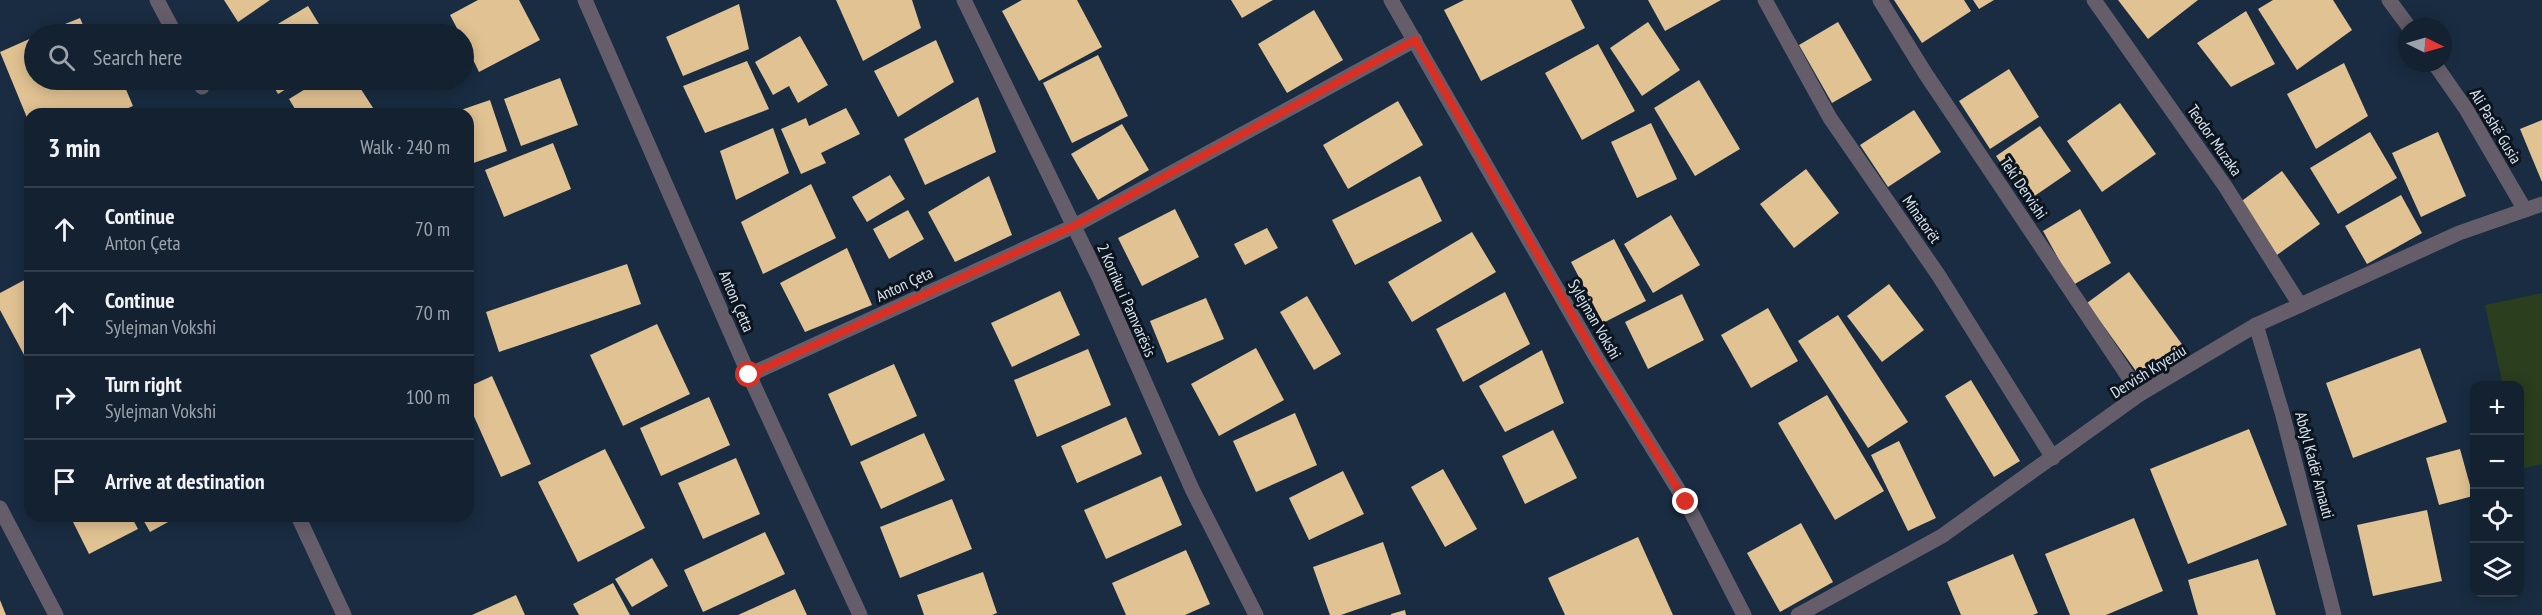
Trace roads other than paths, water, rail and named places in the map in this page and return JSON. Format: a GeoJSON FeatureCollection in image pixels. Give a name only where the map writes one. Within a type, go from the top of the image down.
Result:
{"type":"FeatureCollection","features":[{"type":"Feature","properties":{"kind":"street"},"geometry":{"type":"LineString","coordinates":[[157,0],[170,24]]}},
{"type":"Feature","properties":{"kind":"street","name":"Anton Çetta"},"geometry":{"type":"LineString","coordinates":[[585,0],[749,375],[860,615]]}},
{"type":"Feature","properties":{"kind":"street","name":"2 Korriku i Pamvarësis"},"geometry":{"type":"LineString","coordinates":[[964,0],[1099,278],[1192,489],[1256,615]]}},
{"type":"Feature","properties":{"kind":"street","name":"Sylejman Vokshi"},"geometry":{"type":"LineString","coordinates":[[1391,0],[1596,357],[1686,502],[1744,615]]}},
{"type":"Feature","properties":{"kind":"street","name":"Minatorët"},"geometry":{"type":"LineString","coordinates":[[1765,0],[1830,118],[1939,276],[2052,458]]}},
{"type":"Feature","properties":{"kind":"street","name":"Teki Dervishi"},"geometry":{"type":"LineString","coordinates":[[1880,0],[1926,73],[2140,394]]}},
{"type":"Feature","properties":{"kind":"street","name":"Teodor Muzaka"},"geometry":{"type":"LineString","coordinates":[[2094,0],[2225,186],[2300,305]]}},
{"type":"Feature","properties":{"kind":"street"},"geometry":{"type":"LineString","coordinates":[[2390,0],[2403,18]]}},
{"type":"Feature","properties":{"kind":"street"},"geometry":{"type":"LineString","coordinates":[[1074,226],[1415,40]]}},
{"type":"Feature","properties":{"kind":"street","name":"Ali Pashë Gusia"},"geometry":{"type":"LineString","coordinates":[[2440,72],[2466,109],[2525,210]]}},
{"type":"Feature","properties":{"kind":"street","name":"Dervish Kryeziu"},"geometry":{"type":"LineString","coordinates":[[1798,615],[1942,536],[2140,394],[2256,326],[2459,232],[2542,204]]}},
{"type":"Feature","properties":{"kind":"street","name":"Anton Çeta"},"geometry":{"type":"LineString","coordinates":[[749,375],[1074,226]]}},
{"type":"Feature","properties":{"kind":"street","name":"Abdyl Kadër Arnauti"},"geometry":{"type":"LineString","coordinates":[[2256,326],[2285,423],[2334,615]]}},
{"type":"Feature","properties":{"kind":"street"},"geometry":{"type":"LineString","coordinates":[[0,508],[56,615]]}},
{"type":"Feature","properties":{"kind":"street"},"geometry":{"type":"LineString","coordinates":[[301,522],[344,615]]}}]}
